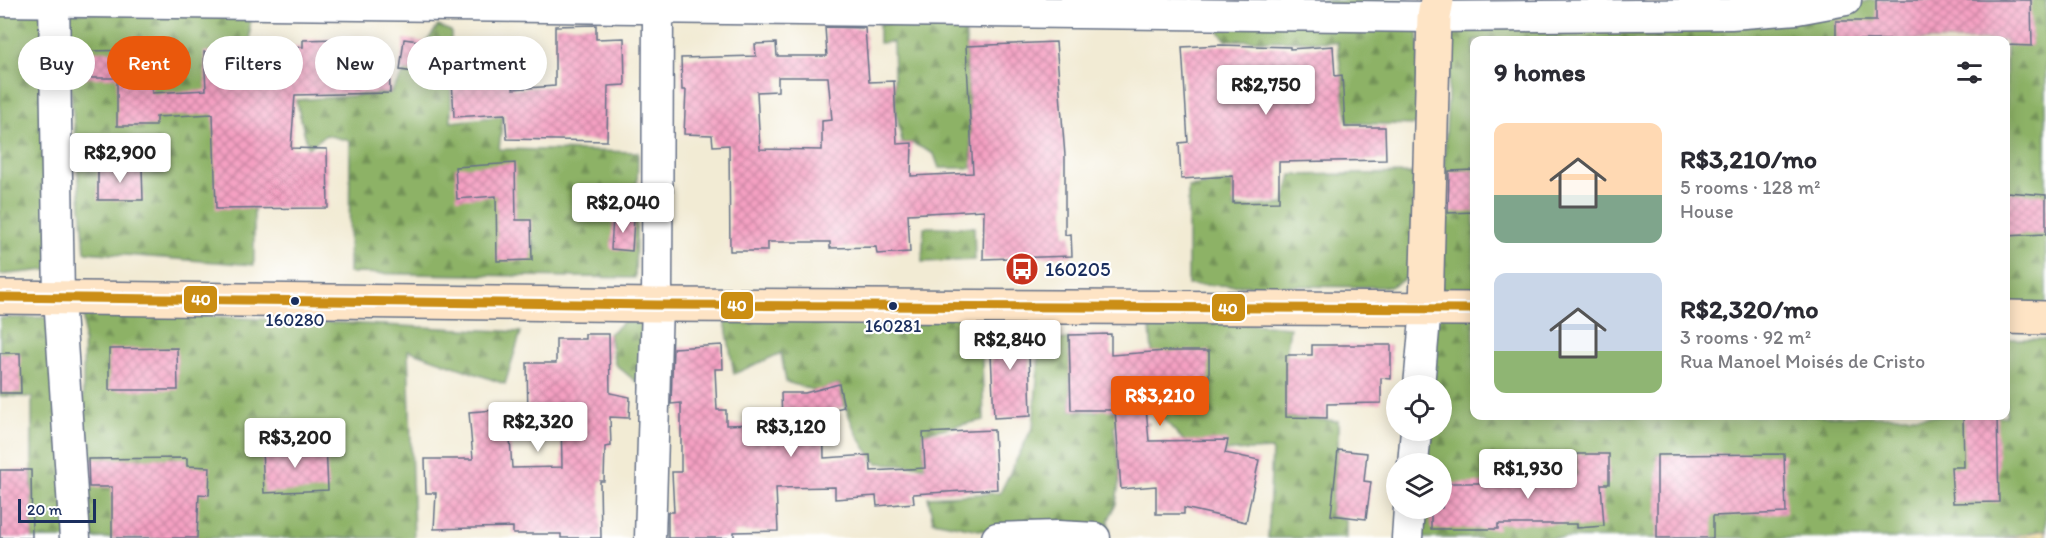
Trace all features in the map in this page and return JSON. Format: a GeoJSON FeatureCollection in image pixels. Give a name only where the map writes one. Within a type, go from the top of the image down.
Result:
{"type":"FeatureCollection","features":[{"type":"Feature","properties":{"kind":"main road"},"geometry":{"type":"LineString","coordinates":[[1426,308],[1435,8]]}},
{"type":"Feature","properties":{"kind":"main road"},"geometry":{"type":"LineString","coordinates":[[0,297],[657,305],[1470,309]]}},
{"type":"Feature","properties":{"kind":"main road"},"geometry":{"type":"LineString","coordinates":[[2010,317],[2046,318]]}},
{"type":"Feature","properties":{"kind":"street"},"geometry":{"type":"LineString","coordinates":[[0,1],[1435,8],[1731,14],[1797,9],[1846,0]]}},
{"type":"Feature","properties":{"kind":"street"},"geometry":{"type":"LineString","coordinates":[[54,1],[59,297],[75,538]]}},
{"type":"Feature","properties":{"kind":"street"},"geometry":{"type":"LineString","coordinates":[[650,538],[657,305],[658,5]]}},
{"type":"Feature","properties":{"kind":"street"},"geometry":{"type":"LineString","coordinates":[[1420,375],[1426,308]]}},
{"type":"Feature","properties":{"kind":"street"},"geometry":{"type":"LineString","coordinates":[[1407,538],[1408,519]]}},
{"type":"Feature","properties":{"kind":"street"},"geometry":{"type":"LineString","coordinates":[[997,538],[1058,536],[1095,538]]}},
{"type":"Feature","properties":{"kind":"green space"},"geometry":{"type":"Polygon","coordinates":[[[1267,0],[1336,0],[1320,2],[1409,0],[1417,7],[1419,47],[1417,125],[1348,123],[1337,42],[1226,40],[1211,22],[1267,6],[1267,0]]]}},
{"type":"Feature","properties":{"kind":"green space"},"geometry":{"type":"Polygon","coordinates":[[[1869,0],[2046,0],[2046,305],[2010,304],[2010,36],[1470,36],[1470,293],[1437,292],[1452,23],[1856,5],[1869,0]]]}},
{"type":"Feature","properties":{"kind":"green space"},"geometry":{"type":"Polygon","coordinates":[[[0,11],[42,12],[43,36],[18,36],[18,90],[46,90],[55,269],[0,275],[0,11]]]}},
{"type":"Feature","properties":{"kind":"green space"},"geometry":{"type":"Polygon","coordinates":[[[64,13],[249,13],[250,36],[203,36],[203,90],[253,90],[254,265],[85,252],[71,90],[95,90],[95,36],[66,36],[64,13]]]}},
{"type":"Feature","properties":{"kind":"green space"},"geometry":{"type":"Polygon","coordinates":[[[965,21],[972,168],[939,168],[934,154],[912,143],[902,143],[895,105],[893,42],[879,43],[879,23],[965,21]]]}},
{"type":"Feature","properties":{"kind":"green space"},"geometry":{"type":"Polygon","coordinates":[[[438,26],[451,31],[451,36],[431,36],[438,26]]]}},
{"type":"Feature","properties":{"kind":"green space"},"geometry":{"type":"Polygon","coordinates":[[[407,69],[407,90],[451,90],[451,122],[503,116],[499,149],[638,152],[635,278],[349,273],[350,141],[326,135],[308,148],[296,100],[390,93],[395,90],[395,86],[407,69]]]}},
{"type":"Feature","properties":{"kind":"green space"},"geometry":{"type":"Polygon","coordinates":[[[1416,173],[1412,263],[1405,279],[1390,287],[1188,285],[1188,187],[1233,182],[1234,208],[1284,204],[1291,175],[1416,173]]]}},
{"type":"Feature","properties":{"kind":"green space"},"geometry":{"type":"Polygon","coordinates":[[[924,227],[974,227],[975,260],[922,262],[924,227]]]}},
{"type":"Feature","properties":{"kind":"green space"},"geometry":{"type":"Polygon","coordinates":[[[84,310],[521,332],[505,384],[408,350],[414,538],[81,538],[84,310]]]}},
{"type":"Feature","properties":{"kind":"green space"},"geometry":{"type":"Polygon","coordinates":[[[724,314],[987,315],[981,331],[984,420],[923,433],[925,466],[877,463],[853,426],[839,384],[825,388],[823,393],[786,382],[781,353],[734,374],[724,314]]]}},
{"type":"Feature","properties":{"kind":"green space"},"geometry":{"type":"Polygon","coordinates":[[[1433,314],[1470,315],[1470,420],[2010,420],[2010,339],[2046,339],[2046,530],[2003,538],[1414,538],[1416,519],[1452,519],[1452,453],[1422,453],[1422,441],[1452,441],[1452,375],[1428,375],[1433,314]]]}},
{"type":"Feature","properties":{"kind":"green space"},"geometry":{"type":"Polygon","coordinates":[[[66,317],[73,538],[32,538],[32,397],[0,396],[0,318],[66,317]]]}},
{"type":"Feature","properties":{"kind":"green space"},"geometry":{"type":"Polygon","coordinates":[[[1178,318],[1290,327],[1286,355],[1286,417],[1338,421],[1338,450],[1330,516],[1346,519],[1346,538],[1268,538],[1272,449],[1190,453],[1184,441],[1157,412],[1150,328],[1178,318]]]}},
{"type":"Feature","properties":{"kind":"green space"},"geometry":{"type":"Polygon","coordinates":[[[623,322],[648,324],[646,390],[615,364],[609,334],[623,322]]]}},
{"type":"Feature","properties":{"kind":"green space"},"geometry":{"type":"Polygon","coordinates":[[[1069,338],[1071,410],[1095,412],[1105,406],[1150,424],[1114,426],[1120,474],[1116,504],[1108,521],[1110,531],[990,532],[933,521],[928,497],[1000,493],[1033,426],[1040,345],[1069,338]]]}},
{"type":"Feature","properties":{"kind":"sand"},"geometry":{"type":"Polygon","coordinates":[[[2046,530],[2046,538],[2003,538],[2046,530]]]}},
{"type":"Feature","properties":{"kind":"building"},"geometry":{"type":"Polygon","coordinates":[[[1876,0],[2031,0],[2032,46],[2010,45],[2010,36],[1836,36],[1836,21],[1876,21],[1876,0]]]}},
{"type":"Feature","properties":{"kind":"building"},"geometry":{"type":"Polygon","coordinates":[[[596,25],[596,39],[624,38],[625,85],[608,86],[607,141],[507,139],[505,114],[454,117],[453,90],[547,90],[547,87],[555,86],[555,26],[596,25]]]}},
{"type":"Feature","properties":{"kind":"building"},"geometry":{"type":"Polygon","coordinates":[[[825,27],[865,28],[869,82],[894,81],[897,144],[912,143],[911,176],[973,173],[966,46],[1056,42],[1065,156],[1065,235],[1071,234],[1072,256],[983,259],[984,210],[908,214],[910,252],[877,254],[876,247],[830,248],[830,242],[768,242],[768,251],[730,251],[729,145],[713,146],[712,135],[684,134],[686,90],[682,90],[681,58],[756,56],[755,44],[776,43],[777,56],[827,56],[825,27]],[[778,77],[778,91],[757,92],[760,149],[822,150],[822,121],[832,120],[828,77],[778,77]]]}},
{"type":"Feature","properties":{"kind":"building"},"geometry":{"type":"Polygon","coordinates":[[[404,39],[407,39],[407,71],[400,70],[404,39]]]}},
{"type":"Feature","properties":{"kind":"building"},"geometry":{"type":"Polygon","coordinates":[[[303,40],[315,40],[315,90],[390,90],[390,93],[295,95],[291,148],[327,149],[328,208],[216,209],[213,114],[156,117],[156,126],[117,126],[117,90],[152,90],[152,93],[206,90],[303,90],[303,40]]]}},
{"type":"Feature","properties":{"kind":"building"},"geometry":{"type":"Polygon","coordinates":[[[1221,45],[1290,47],[1290,49],[1333,46],[1335,76],[1342,75],[1345,127],[1385,127],[1386,160],[1279,162],[1279,202],[1233,203],[1233,176],[1181,179],[1179,143],[1188,142],[1182,47],[1221,45]]]}},
{"type":"Feature","properties":{"kind":"building"},"geometry":{"type":"Polygon","coordinates":[[[95,51],[107,51],[107,78],[95,78],[95,51]]]}},
{"type":"Feature","properties":{"kind":"building"},"geometry":{"type":"Polygon","coordinates":[[[515,163],[516,220],[531,220],[532,260],[497,261],[496,196],[457,199],[455,167],[515,163]]]}},
{"type":"Feature","properties":{"kind":"building"},"geometry":{"type":"Polygon","coordinates":[[[98,168],[142,168],[143,200],[98,200],[98,168]]]}},
{"type":"Feature","properties":{"kind":"building"},"geometry":{"type":"Polygon","coordinates":[[[1470,170],[1470,212],[1448,213],[1449,171],[1470,170]]]}},
{"type":"Feature","properties":{"kind":"building"},"geometry":{"type":"Polygon","coordinates":[[[2010,192],[2046,195],[2046,234],[2010,236],[2010,192]]]}},
{"type":"Feature","properties":{"kind":"building"},"geometry":{"type":"Polygon","coordinates":[[[613,217],[634,219],[632,251],[611,249],[613,217]]]}},
{"type":"Feature","properties":{"kind":"building"},"geometry":{"type":"Polygon","coordinates":[[[1033,330],[1034,353],[1029,353],[1031,416],[994,418],[991,354],[981,354],[981,331],[1033,330]]]}},
{"type":"Feature","properties":{"kind":"building"},"geometry":{"type":"Polygon","coordinates":[[[585,334],[609,334],[610,393],[630,397],[629,418],[610,417],[611,446],[605,447],[604,481],[600,481],[601,538],[561,538],[561,534],[513,534],[513,527],[434,529],[436,493],[426,493],[425,459],[473,459],[469,412],[508,409],[512,468],[562,467],[561,418],[528,418],[527,363],[556,363],[556,339],[585,339],[585,334]]]}},
{"type":"Feature","properties":{"kind":"building"},"geometry":{"type":"Polygon","coordinates":[[[1111,334],[1111,355],[1209,351],[1209,396],[1145,396],[1149,441],[1228,440],[1225,453],[1259,460],[1246,522],[1184,508],[1184,514],[1156,514],[1156,486],[1121,489],[1115,410],[1071,410],[1069,335],[1111,334]]]}},
{"type":"Feature","properties":{"kind":"building"},"geometry":{"type":"Polygon","coordinates":[[[722,345],[723,369],[715,369],[717,410],[726,410],[726,425],[782,423],[781,393],[805,393],[839,384],[844,407],[823,412],[824,458],[870,455],[871,471],[925,468],[923,433],[994,430],[997,489],[913,494],[914,503],[877,506],[876,496],[835,499],[835,487],[776,488],[778,531],[734,532],[734,538],[668,538],[668,512],[674,512],[672,472],[681,472],[681,403],[671,404],[673,348],[722,345]]]}},
{"type":"Feature","properties":{"kind":"building"},"geometry":{"type":"Polygon","coordinates":[[[1312,345],[1391,345],[1391,375],[1386,375],[1386,378],[1381,378],[1381,403],[1327,404],[1327,418],[1286,417],[1286,355],[1312,355],[1312,345]]]}},
{"type":"Feature","properties":{"kind":"building"},"geometry":{"type":"Polygon","coordinates":[[[177,348],[178,390],[109,390],[109,349],[177,348]]]}},
{"type":"Feature","properties":{"kind":"building"},"geometry":{"type":"Polygon","coordinates":[[[0,353],[20,353],[21,393],[0,393],[0,353]]]}},
{"type":"Feature","properties":{"kind":"building"},"geometry":{"type":"Polygon","coordinates":[[[1963,420],[1997,420],[1999,502],[1953,503],[1951,467],[1964,467],[1963,420]]]}},
{"type":"Feature","properties":{"kind":"building"},"geometry":{"type":"Polygon","coordinates":[[[326,444],[328,490],[264,493],[262,448],[326,444]]]}},
{"type":"Feature","properties":{"kind":"building"},"geometry":{"type":"Polygon","coordinates":[[[1338,450],[1367,453],[1364,481],[1371,482],[1366,519],[1331,515],[1338,450]]]}},
{"type":"Feature","properties":{"kind":"building"},"geometry":{"type":"Polygon","coordinates":[[[1577,454],[1609,454],[1609,484],[1601,484],[1604,526],[1577,528],[1577,524],[1498,524],[1498,529],[1431,529],[1431,519],[1452,519],[1452,483],[1523,483],[1523,475],[1577,475],[1577,454]]]}},
{"type":"Feature","properties":{"kind":"building"},"geometry":{"type":"Polygon","coordinates":[[[1784,454],[1786,513],[1713,516],[1713,538],[1657,538],[1657,455],[1784,454]]]}},
{"type":"Feature","properties":{"kind":"building"},"geometry":{"type":"Polygon","coordinates":[[[187,458],[187,466],[210,467],[209,495],[199,494],[197,538],[112,538],[112,487],[89,487],[88,459],[187,458]]]}},
{"type":"Feature","properties":{"kind":"building"},"geometry":{"type":"Polygon","coordinates":[[[0,470],[31,470],[32,538],[0,538],[0,470]]]}},
{"type":"Feature","properties":{"kind":"transit line","name":"40"},"geometry":{"type":"LineString","coordinates":[[0,297],[657,305],[1470,309]]}},
{"type":"Feature","properties":{"kind":"place","name":"160205"},"geometry":{"type":"Point","coordinates":[1022,269]}},
{"type":"Feature","properties":{"kind":"place","name":"160280"},"geometry":{"type":"Point","coordinates":[295,301]}},
{"type":"Feature","properties":{"kind":"place","name":"160281"},"geometry":{"type":"Point","coordinates":[893,306]}}]}
